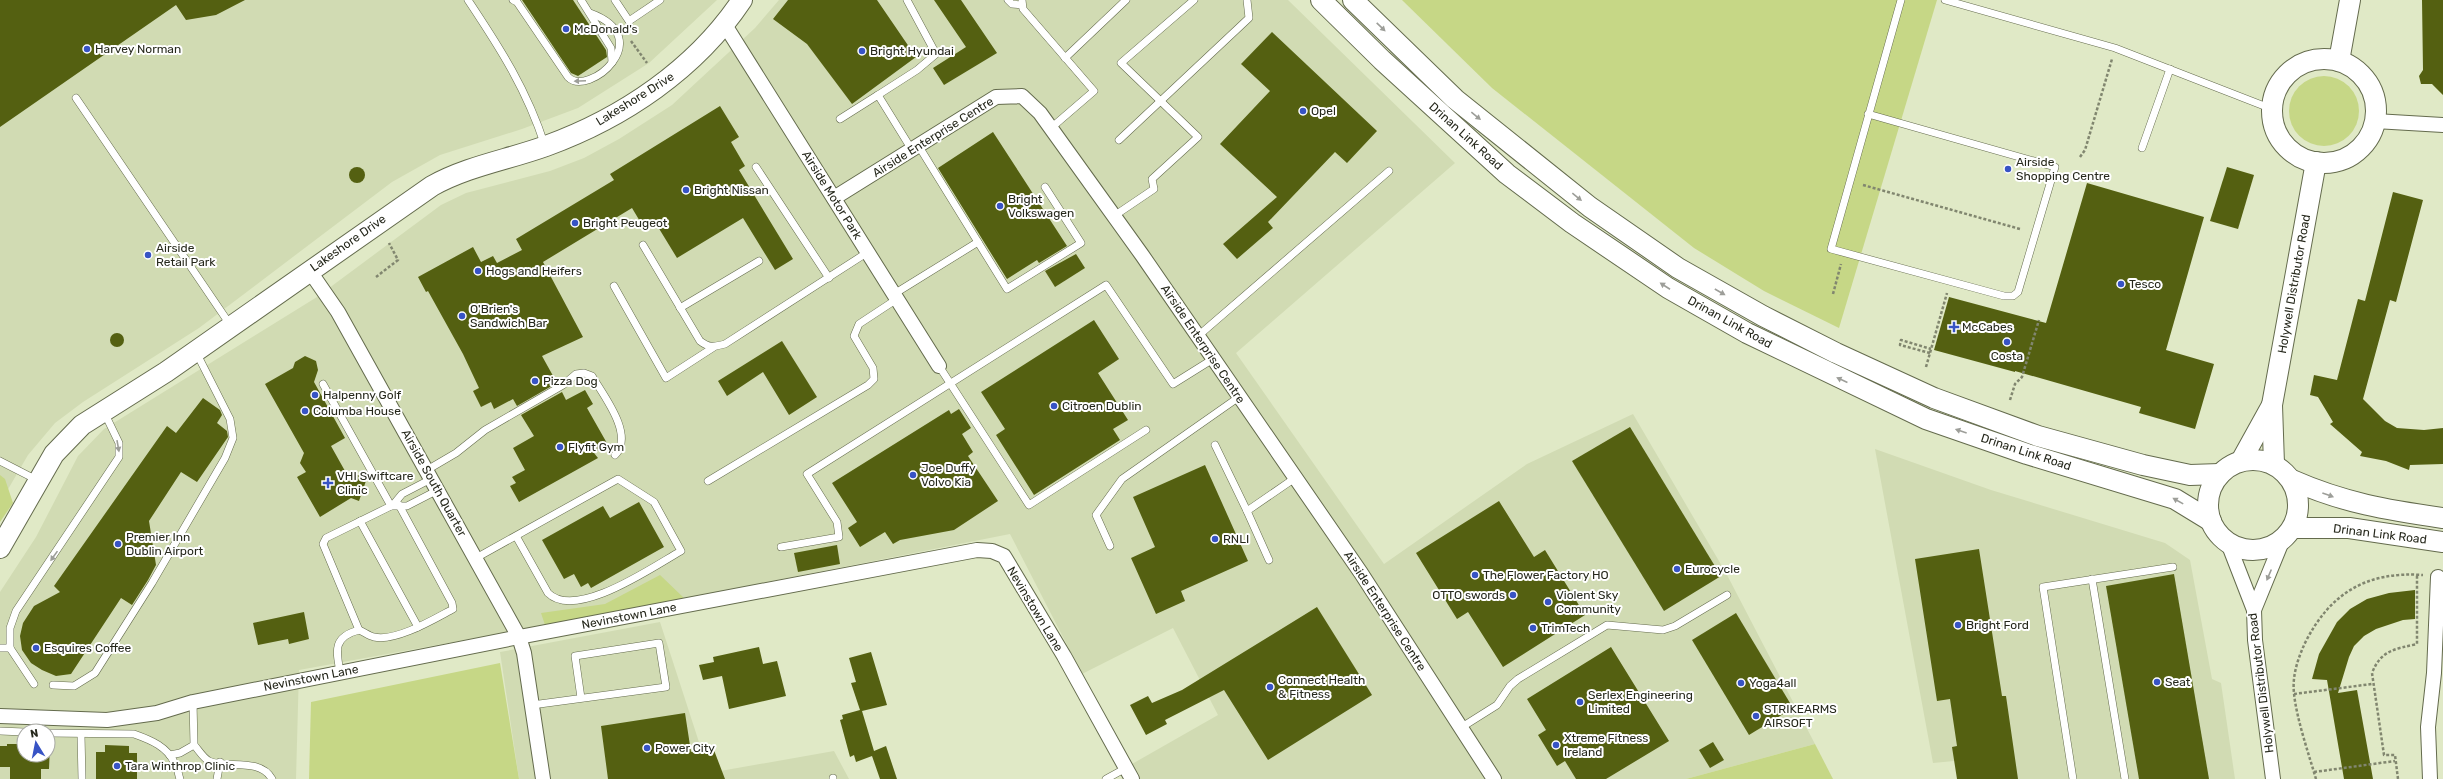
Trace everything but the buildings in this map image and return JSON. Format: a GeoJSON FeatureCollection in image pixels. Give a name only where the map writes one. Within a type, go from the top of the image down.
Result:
{"type":"FeatureCollection","features":[{"type":"Feature","properties":{"kind":"main road","name":"Lakeshore Drive"},"geometry":{"type":"LineString","coordinates":[[0,548],[37,480],[54,454],[66,439],[103,410],[196,351],[407,202],[449,176],[473,167],[545,146],[593,126],[662,84],[692,61],[725,25],[742,0]]}},
{"type":"Feature","properties":{"kind":"main road","name":"Drinan Link Road"},"geometry":{"type":"LineString","coordinates":[[1320,0],[1382,60],[1507,174],[1572,223],[1668,288],[1747,333],[1926,419],[2027,454],[2175,499],[2211,521]]}},
{"type":"Feature","properties":{"kind":"main road","name":"Drinan Link Road"},"geometry":{"type":"LineString","coordinates":[[1353,0],[1455,99],[1590,207],[1678,268],[1763,316],[1836,353],[1934,398],[2038,436],[2150,467],[2190,475],[2220,474]]}},
{"type":"Feature","properties":{"kind":"main road"},"geometry":{"type":"LineString","coordinates":[[2339,61],[2350,0]]}},
{"type":"Feature","properties":{"kind":"main road"},"geometry":{"type":"LineString","coordinates":[[2321,58],[2339,61],[2353,68],[2368,84],[2375,106],[2375,121],[2369,136],[2359,148],[2347,157],[2332,162],[2316,162],[2300,157],[2287,148],[2277,135],[2272,119],[2272,109],[2278,86],[2289,72],[2304,62],[2321,58]]}},
{"type":"Feature","properties":{"kind":"main road","name":"Holywell Distributor Road"},"geometry":{"type":"LineString","coordinates":[[2274,464],[2272,405],[2316,162]]}},
{"type":"Feature","properties":{"kind":"main road","name":"Holywell Distributor Road"},"geometry":{"type":"LineString","coordinates":[[2241,461],[2272,405]]}},
{"type":"Feature","properties":{"kind":"main road"},"geometry":{"type":"LineString","coordinates":[[2252,459],[2274,464],[2292,480],[2299,504],[2288,534],[2271,547],[2256,551],[2241,549],[2228,543],[2218,534],[2211,521],[2209,496],[2220,474],[2241,461],[2252,459]]}},
{"type":"Feature","properties":{"kind":"main road","name":"Drinan Link Road"},"geometry":{"type":"LineString","coordinates":[[2292,480],[2341,500],[2367,506],[2443,518]]}},
{"type":"Feature","properties":{"kind":"main road","name":"Drinan Link Road"},"geometry":{"type":"LineString","coordinates":[[2288,534],[2349,528],[2443,542]]}},
{"type":"Feature","properties":{"kind":"street","name":"Airside Motor Park"},"geometry":{"type":"LineString","coordinates":[[725,25],[939,366]]}},
{"type":"Feature","properties":{"kind":"street","name":"Airside Enterprise Centre"},"geometry":{"type":"LineString","coordinates":[[834,198],[996,97],[1022,96],[1040,113],[1198,336],[1361,573],[1462,727],[1494,779]]}},
{"type":"Feature","properties":{"kind":"street"},"geometry":{"type":"LineString","coordinates":[[2375,121],[2443,125]]}},
{"type":"Feature","properties":{"kind":"street","name":"Airside South Quarter"},"geometry":{"type":"LineString","coordinates":[[309,270],[331,301],[519,637],[524,653],[543,779]]}},
{"type":"Feature","properties":{"kind":"street"},"geometry":{"type":"LineString","coordinates":[[2254,610],[2288,534]]}},
{"type":"Feature","properties":{"kind":"street","name":"Holywell Distributor Road"},"geometry":{"type":"LineString","coordinates":[[2228,543],[2254,610],[2255,640],[2273,779]]}},
{"type":"Feature","properties":{"kind":"street","name":"Nevinstown Lane"},"geometry":{"type":"LineString","coordinates":[[0,716],[107,720],[157,713],[193,702],[340,672],[977,550],[992,551],[1004,556],[1064,656],[1129,774]]}},
{"type":"Feature","properties":{"kind":"street"},"geometry":{"type":"LineString","coordinates":[[2430,779],[2428,727],[2439,673],[2438,576]]}},
{"type":"Feature","properties":{"kind":"lane"},"geometry":{"type":"LineString","coordinates":[[468,0],[515,73],[531,107],[545,146]]}},
{"type":"Feature","properties":{"kind":"lane"},"geometry":{"type":"LineString","coordinates":[[513,0],[517,2],[572,81],[585,82],[592,78],[612,62],[620,50],[620,38],[609,22],[590,13]]}},
{"type":"Feature","properties":{"kind":"lane"},"geometry":{"type":"LineString","coordinates":[[582,0],[611,48],[612,62]]}},
{"type":"Feature","properties":{"kind":"lane"},"geometry":{"type":"LineString","coordinates":[[615,0],[629,20],[660,0]]}},
{"type":"Feature","properties":{"kind":"lane"},"geometry":{"type":"LineString","coordinates":[[840,120],[917,70],[936,54],[907,0]]}},
{"type":"Feature","properties":{"kind":"lane"},"geometry":{"type":"LineString","coordinates":[[1008,0],[1012,4],[1022,3],[1023,9],[1094,91],[1051,128]]}},
{"type":"Feature","properties":{"kind":"lane"},"geometry":{"type":"LineString","coordinates":[[1065,58],[1126,0]]}},
{"type":"Feature","properties":{"kind":"lane"},"geometry":{"type":"LineString","coordinates":[[1114,216],[1154,189],[1152,179],[1198,137],[1121,63],[1194,0]]}},
{"type":"Feature","properties":{"kind":"lane"},"geometry":{"type":"LineString","coordinates":[[1119,140],[1249,18],[1247,0]]}},
{"type":"Feature","properties":{"kind":"lane"},"geometry":{"type":"LineString","coordinates":[[1868,114],[2055,167],[2018,292],[2013,296],[2004,296],[1831,249],[1868,114],[1901,0]]}},
{"type":"Feature","properties":{"kind":"lane"},"geometry":{"type":"LineString","coordinates":[[1945,0],[2115,48],[2272,109]]}},
{"type":"Feature","properties":{"kind":"lane"},"geometry":{"type":"LineString","coordinates":[[2142,148],[2170,69]]}},
{"type":"Feature","properties":{"kind":"lane"},"geometry":{"type":"LineString","coordinates":[[878,95],[978,242],[1007,289],[1081,243],[1046,187]]}},
{"type":"Feature","properties":{"kind":"lane"},"geometry":{"type":"LineString","coordinates":[[76,98],[231,326]]}},
{"type":"Feature","properties":{"kind":"lane"},"geometry":{"type":"LineString","coordinates":[[756,167],[829,278]]}},
{"type":"Feature","properties":{"kind":"lane"},"geometry":{"type":"LineString","coordinates":[[1198,336],[1389,171]]}},
{"type":"Feature","properties":{"kind":"lane"},"geometry":{"type":"LineString","coordinates":[[708,481],[868,385],[874,379],[874,368],[854,336],[859,324],[896,296],[978,242]]}},
{"type":"Feature","properties":{"kind":"lane"},"geometry":{"type":"LineString","coordinates":[[643,245],[700,341],[707,346],[714,347]]}},
{"type":"Feature","properties":{"kind":"lane"},"geometry":{"type":"LineString","coordinates":[[614,286],[666,378],[714,347],[725,344],[868,252]]}},
{"type":"Feature","properties":{"kind":"lane"},"geometry":{"type":"LineString","coordinates":[[680,308],[759,261]]}},
{"type":"Feature","properties":{"kind":"lane"},"geometry":{"type":"LineString","coordinates":[[781,547],[839,537],[837,522],[807,474],[950,382],[1106,285],[1173,384],[1213,359]]}},
{"type":"Feature","properties":{"kind":"lane"},"geometry":{"type":"LineString","coordinates":[[53,685],[74,686],[95,673],[152,583],[225,458],[233,438],[230,419],[196,351]]}},
{"type":"Feature","properties":{"kind":"lane"},"geometry":{"type":"LineString","coordinates":[[939,366],[1029,505],[1146,430]]}},
{"type":"Feature","properties":{"kind":"lane"},"geometry":{"type":"LineString","coordinates":[[359,630],[323,544],[326,538],[394,506],[407,506],[456,453],[491,426],[563,385],[576,374],[584,373],[592,376],[622,433],[618,451],[614,455]]}},
{"type":"Feature","properties":{"kind":"lane"},"geometry":{"type":"LineString","coordinates":[[323,384],[452,603],[453,609],[418,627],[386,636],[374,637],[359,630],[352,632],[338,643],[336,649],[340,672]]}},
{"type":"Feature","properties":{"kind":"lane"},"geometry":{"type":"LineString","coordinates":[[1110,546],[1096,515],[1122,479],[1239,397]]}},
{"type":"Feature","properties":{"kind":"lane"},"geometry":{"type":"LineString","coordinates":[[34,684],[10,648],[10,628],[16,611],[119,457],[119,443],[103,410]]}},
{"type":"Feature","properties":{"kind":"lane"},"geometry":{"type":"LineString","coordinates":[[1215,445],[1269,560]]}},
{"type":"Feature","properties":{"kind":"lane"},"geometry":{"type":"LineString","coordinates":[[0,461],[37,480]]}},
{"type":"Feature","properties":{"kind":"lane"},"geometry":{"type":"LineString","coordinates":[[1246,511],[1295,478]]}},
{"type":"Feature","properties":{"kind":"lane"},"geometry":{"type":"LineString","coordinates":[[476,558],[618,479],[654,502],[681,551],[602,594],[578,600],[565,601],[553,599],[548,593],[516,536]]}},
{"type":"Feature","properties":{"kind":"lane"},"geometry":{"type":"LineString","coordinates":[[394,506],[402,494],[432,480]]}},
{"type":"Feature","properties":{"kind":"lane"},"geometry":{"type":"LineString","coordinates":[[360,521],[418,627]]}},
{"type":"Feature","properties":{"kind":"lane"},"geometry":{"type":"LineString","coordinates":[[2073,779],[2043,587],[2173,567]]}},
{"type":"Feature","properties":{"kind":"lane"},"geometry":{"type":"LineString","coordinates":[[2092,579],[2125,779]]}},
{"type":"Feature","properties":{"kind":"lane"},"geometry":{"type":"LineString","coordinates":[[1462,727],[1497,705],[1510,686],[1518,679],[1607,625],[1663,630],[1675,626],[1727,595]]}},
{"type":"Feature","properties":{"kind":"lane"},"geometry":{"type":"LineString","coordinates":[[532,705],[666,687],[659,643],[575,656],[582,698]]}},
{"type":"Feature","properties":{"kind":"lane"},"geometry":{"type":"LineString","coordinates":[[0,648],[10,648]]}},
{"type":"Feature","properties":{"kind":"lane"},"geometry":{"type":"LineString","coordinates":[[193,702],[194,745],[209,761],[259,768],[269,774],[272,779]]}},
{"type":"Feature","properties":{"kind":"lane"},"geometry":{"type":"LineString","coordinates":[[0,731],[16,732]]}},
{"type":"Feature","properties":{"kind":"lane"},"geometry":{"type":"LineString","coordinates":[[56,733],[81,735],[134,734],[159,744],[170,755],[175,763],[180,779]]}},
{"type":"Feature","properties":{"kind":"lane"},"geometry":{"type":"LineString","coordinates":[[81,735],[82,779]]}},
{"type":"Feature","properties":{"kind":"lane"},"geometry":{"type":"LineString","coordinates":[[170,755],[180,753],[194,745]]}},
{"type":"Feature","properties":{"kind":"lane"},"geometry":{"type":"LineString","coordinates":[[217,779],[220,762]]}},
{"type":"Feature","properties":{"kind":"lane"},"geometry":{"type":"LineString","coordinates":[[1106,779],[1129,774]]}},
{"type":"Feature","properties":{"kind":"path"},"geometry":{"type":"LineString","coordinates":[[629,20],[626,34],[648,63]]}},
{"type":"Feature","properties":{"kind":"path"},"geometry":{"type":"LineString","coordinates":[[2080,157],[2085,150],[2115,48]]}},
{"type":"Feature","properties":{"kind":"path"},"geometry":{"type":"LineString","coordinates":[[1863,185],[2020,229]]}},
{"type":"Feature","properties":{"kind":"path"},"geometry":{"type":"LineString","coordinates":[[376,277],[398,260],[389,243]]}},
{"type":"Feature","properties":{"kind":"path"},"geometry":{"type":"LineString","coordinates":[[1833,294],[1842,261]]}},
{"type":"Feature","properties":{"kind":"path"},"geometry":{"type":"LineString","coordinates":[[1926,368],[1950,281]]}},
{"type":"Feature","properties":{"kind":"path"},"geometry":{"type":"LineString","coordinates":[[2010,400],[2015,384],[2022,377],[2039,320]]}},
{"type":"Feature","properties":{"kind":"path"},"geometry":{"type":"LineString","coordinates":[[1930,353],[1900,345],[1901,340],[1931,349]]}},
{"type":"Feature","properties":{"kind":"path"},"geometry":{"type":"LineString","coordinates":[[2398,779],[2395,755],[2384,755],[2372,684],[2372,673],[2377,660],[2392,650],[2417,644],[2416,575]]}},
{"type":"Feature","properties":{"kind":"path"},"geometry":{"type":"LineString","coordinates":[[2316,779],[2294,694],[2294,677],[2301,653],[2315,624],[2331,603],[2357,586],[2385,576],[2438,576]]}},
{"type":"Feature","properties":{"kind":"path"},"geometry":{"type":"LineString","coordinates":[[2294,694],[2372,684]]}},
{"type":"Feature","properties":{"kind":"path"},"geometry":{"type":"LineString","coordinates":[[2314,772],[2395,761]]}},
{"type":"Feature","properties":{"kind":"shaded area","name":"Airside Retail Park"},"geometry":{"type":"Polygon","coordinates":[[[0,0],[717,0],[649,63],[578,108],[522,129],[440,155],[392,182],[199,328],[83,402],[55,423],[28,455],[0,503],[0,0]]]}},
{"type":"Feature","properties":{"kind":"shaded area"},"geometry":{"type":"Polygon","coordinates":[[[779,0],[1288,0],[1455,163],[1236,353],[1384,564],[1527,464],[1633,414],[1726,573],[1815,744],[1686,779],[1140,779],[1132,764],[1218,715],[1173,628],[1082,674],[1010,534],[580,619],[299,670],[296,779],[0,779],[0,592],[36,537],[78,456],[104,429],[317,297],[441,205],[466,193],[550,171],[584,158],[619,139],[672,105],[755,28],[779,0]]]}},
{"type":"Feature","properties":{"kind":"shaded area"},"geometry":{"type":"Polygon","coordinates":[[[1875,449],[1991,490],[2165,543],[2190,560],[2212,679],[2221,683],[2235,779],[1982,779],[1975,759],[1933,763],[1875,449]]]}},
{"type":"Feature","properties":{"kind":"shaded area"},"geometry":{"type":"Polygon","coordinates":[[[660,622],[709,773],[834,751],[849,779],[519,779],[500,652],[660,622]]]}},
{"type":"Feature","properties":{"kind":"green space"},"geometry":{"type":"Polygon","coordinates":[[[1402,0],[1937,0],[1839,328],[1764,291],[1694,248],[1492,88],[1402,0]]]}},
{"type":"Feature","properties":{"kind":"green space"},"geometry":{"type":"Polygon","coordinates":[[[2317,76],[2331,76],[2344,81],[2354,91],[2359,104],[2359,118],[2354,131],[2344,141],[2331,146],[2317,146],[2304,141],[2294,131],[2289,118],[2289,104],[2294,91],[2304,81],[2317,76]]]}},
{"type":"Feature","properties":{"kind":"green space"},"geometry":{"type":"Polygon","coordinates":[[[0,475],[5,479],[13,503],[0,522],[0,475]]]}},
{"type":"Feature","properties":{"kind":"green space"},"geometry":{"type":"Polygon","coordinates":[[[660,575],[684,598],[545,625],[541,613],[605,604],[660,575]]]}},
{"type":"Feature","properties":{"kind":"green space"},"geometry":{"type":"Polygon","coordinates":[[[500,663],[519,779],[309,779],[311,702],[500,663]]]}},
{"type":"Feature","properties":{"kind":"green space"},"geometry":{"type":"Polygon","coordinates":[[[1815,744],[1833,779],[1686,779],[1815,744]]]}},
{"type":"Feature","properties":{"kind":"place","name":"McDonald's"},"geometry":{"type":"Point","coordinates":[566,29]}},
{"type":"Feature","properties":{"kind":"place","name":"Harvey Norman"},"geometry":{"type":"Point","coordinates":[87,49]}},
{"type":"Feature","properties":{"kind":"place","name":"Bright Hyundai"},"geometry":{"type":"Point","coordinates":[862,51]}},
{"type":"Feature","properties":{"kind":"place","name":"Opel"},"geometry":{"type":"Point","coordinates":[1303,111]}},
{"type":"Feature","properties":{"kind":"place","name":"Airside Shopping Centre"},"geometry":{"type":"Point","coordinates":[2008,169]}},
{"type":"Feature","properties":{"kind":"place","name":"Bright Nissan"},"geometry":{"type":"Point","coordinates":[686,190]}},
{"type":"Feature","properties":{"kind":"place","name":"Bright Volkswagen"},"geometry":{"type":"Point","coordinates":[1000,206]}},
{"type":"Feature","properties":{"kind":"place","name":"Bright Peugeot"},"geometry":{"type":"Point","coordinates":[575,223]}},
{"type":"Feature","properties":{"kind":"place","name":"Airside Retail Park"},"geometry":{"type":"Point","coordinates":[148,255]}},
{"type":"Feature","properties":{"kind":"place","name":"Hogs and Heifers"},"geometry":{"type":"Point","coordinates":[478,271]}},
{"type":"Feature","properties":{"kind":"place","name":"Tesco"},"geometry":{"type":"Point","coordinates":[2121,284]}},
{"type":"Feature","properties":{"kind":"place","name":"O'Brien's Sandwich Bar"},"geometry":{"type":"Point","coordinates":[462,316]}},
{"type":"Feature","properties":{"kind":"place","name":"McCabes"},"geometry":{"type":"Point","coordinates":[1954,327]}},
{"type":"Feature","properties":{"kind":"place","name":"Costa"},"geometry":{"type":"Point","coordinates":[2007,342]}},
{"type":"Feature","properties":{"kind":"place","name":"Pizza Dog"},"geometry":{"type":"Point","coordinates":[535,381]}},
{"type":"Feature","properties":{"kind":"place","name":"Halpenny Golf"},"geometry":{"type":"Point","coordinates":[315,395]}},
{"type":"Feature","properties":{"kind":"place","name":"Citroen Dublin"},"geometry":{"type":"Point","coordinates":[1054,406]}},
{"type":"Feature","properties":{"kind":"place","name":"Columba House"},"geometry":{"type":"Point","coordinates":[305,411]}},
{"type":"Feature","properties":{"kind":"place","name":"Flyfit Gym"},"geometry":{"type":"Point","coordinates":[560,447]}},
{"type":"Feature","properties":{"kind":"place","name":"Joe Duffy Volvo Kia"},"geometry":{"type":"Point","coordinates":[913,475]}},
{"type":"Feature","properties":{"kind":"place","name":"VHI Swiftcare Clinic"},"geometry":{"type":"Point","coordinates":[328,483]}},
{"type":"Feature","properties":{"kind":"place","name":"RNLI"},"geometry":{"type":"Point","coordinates":[1215,539]}},
{"type":"Feature","properties":{"kind":"place","name":"Premier Inn Dublin Airport"},"geometry":{"type":"Point","coordinates":[118,544]}},
{"type":"Feature","properties":{"kind":"place","name":"Eurocycle"},"geometry":{"type":"Point","coordinates":[1677,569]}},
{"type":"Feature","properties":{"kind":"place","name":"The Flower Factory HO"},"geometry":{"type":"Point","coordinates":[1475,575]}},
{"type":"Feature","properties":{"kind":"place","name":"OTTO swords"},"geometry":{"type":"Point","coordinates":[1513,595]}},
{"type":"Feature","properties":{"kind":"place","name":"Violent Sky Community"},"geometry":{"type":"Point","coordinates":[1548,602]}},
{"type":"Feature","properties":{"kind":"place","name":"Bright Ford"},"geometry":{"type":"Point","coordinates":[1958,625]}},
{"type":"Feature","properties":{"kind":"place","name":"TrimTech"},"geometry":{"type":"Point","coordinates":[1533,628]}},
{"type":"Feature","properties":{"kind":"place","name":"Esquires Coffee"},"geometry":{"type":"Point","coordinates":[36,648]}},
{"type":"Feature","properties":{"kind":"place","name":"Seat"},"geometry":{"type":"Point","coordinates":[2157,682]}},
{"type":"Feature","properties":{"kind":"place","name":"Yoga4all"},"geometry":{"type":"Point","coordinates":[1741,683]}},
{"type":"Feature","properties":{"kind":"place","name":"Connect Health & Fitness"},"geometry":{"type":"Point","coordinates":[1270,687]}},
{"type":"Feature","properties":{"kind":"place","name":"Serlex Engineering Limited"},"geometry":{"type":"Point","coordinates":[1580,702]}},
{"type":"Feature","properties":{"kind":"place","name":"STRIKEARMS AIRSOFT"},"geometry":{"type":"Point","coordinates":[1756,716]}},
{"type":"Feature","properties":{"kind":"place","name":"Xtreme Fitness Ireland"},"geometry":{"type":"Point","coordinates":[1556,745]}},
{"type":"Feature","properties":{"kind":"place","name":"Power City"},"geometry":{"type":"Point","coordinates":[647,748]}},
{"type":"Feature","properties":{"kind":"place","name":"Tara Winthrop Clinic"},"geometry":{"type":"Point","coordinates":[117,766]}}]}
